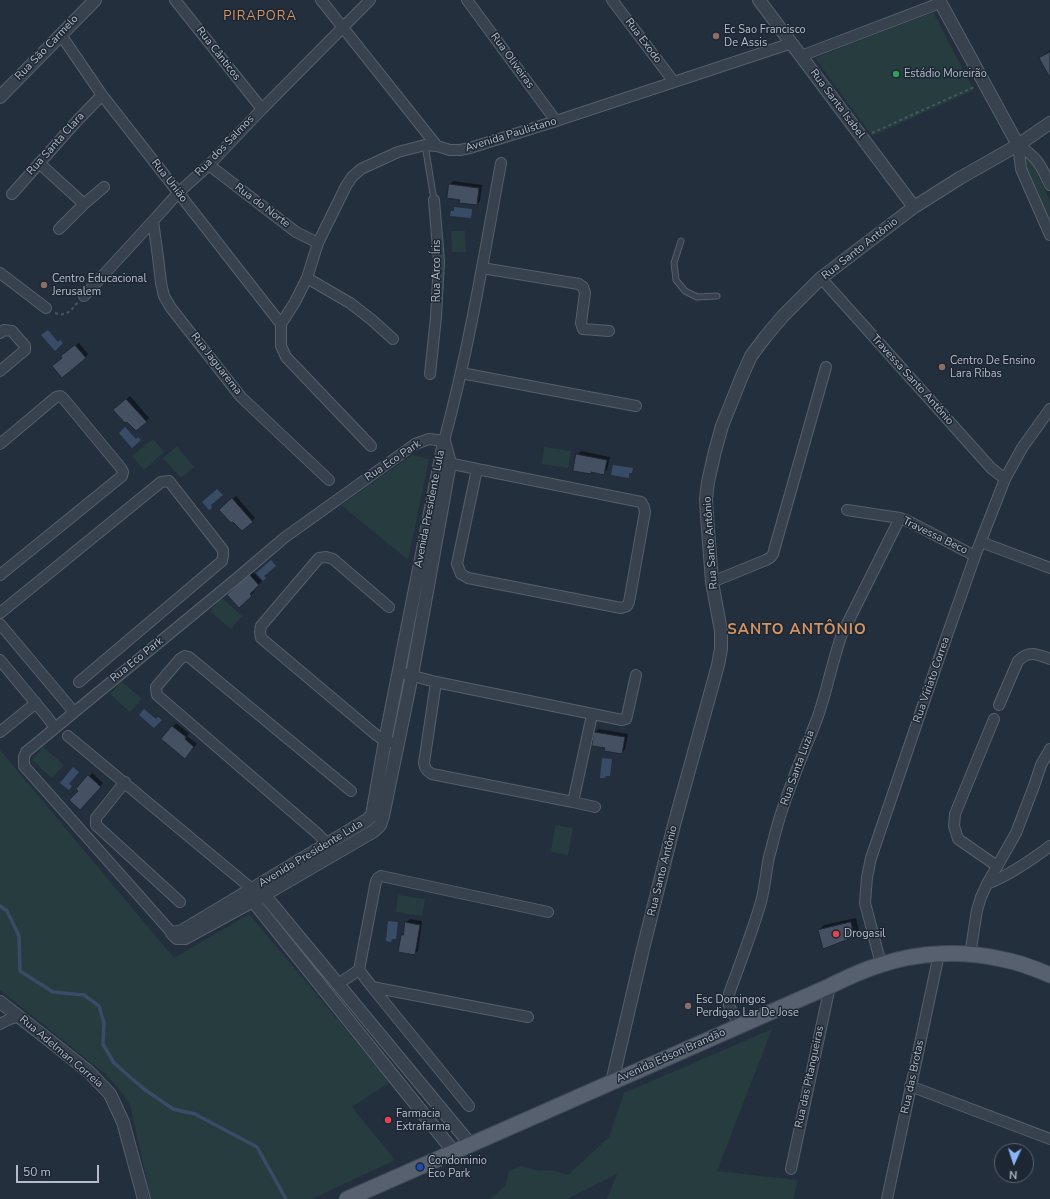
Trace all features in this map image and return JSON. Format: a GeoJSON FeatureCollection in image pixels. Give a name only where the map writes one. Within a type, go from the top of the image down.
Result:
{"type":"FeatureCollection","features":[{"type":"Feature","properties":{"kind":"main road","name":"Avenida Edson Brandão"},"geometry":{"type":"LineString","coordinates":[[347,1199],[881,964],[912,957],[940,954],[970,955],[1001,959],[1033,968],[1050,975]]}},
{"type":"Feature","properties":{"kind":"street","name":"Rua São Carmelo"},"geometry":{"type":"LineString","coordinates":[[0,97],[95,0]]}},
{"type":"Feature","properties":{"kind":"street","name":"Rua Cânticos"},"geometry":{"type":"LineString","coordinates":[[175,0],[262,109]]}},
{"type":"Feature","properties":{"kind":"street"},"geometry":{"type":"LineString","coordinates":[[321,0],[437,146]]}},
{"type":"Feature","properties":{"kind":"street","name":"Rua dos Salmos"},"geometry":{"type":"LineString","coordinates":[[84,296],[178,193],[209,165],[370,0]]}},
{"type":"Feature","properties":{"kind":"street","name":"Rua Oliveiras"},"geometry":{"type":"LineString","coordinates":[[467,0],[556,121]]}},
{"type":"Feature","properties":{"kind":"street","name":"Rua Exodo"},"geometry":{"type":"LineString","coordinates":[[612,0],[674,82]]}},
{"type":"Feature","properties":{"kind":"street","name":"Rua Santa Isabel"},"geometry":{"type":"LineString","coordinates":[[759,0],[914,207]]}},
{"type":"Feature","properties":{"kind":"street"},"geometry":{"type":"LineString","coordinates":[[801,56],[940,1],[1018,145],[1020,169],[1050,235]]}},
{"type":"Feature","properties":{"kind":"street","name":"Rua União"},"geometry":{"type":"LineString","coordinates":[[61,34],[102,95],[282,324]]}},
{"type":"Feature","properties":{"kind":"street","name":"Avenida Paulistano"},"geometry":{"type":"LineString","coordinates":[[371,446],[286,358],[281,346],[282,324],[295,302],[306,278],[318,242],[346,186],[361,169],[398,152],[424,145],[437,146],[450,150],[465,149],[493,142],[792,43]]}},
{"type":"Feature","properties":{"kind":"street","name":"Rua Santa Clara"},"geometry":{"type":"LineString","coordinates":[[12,194],[102,95]]}},
{"type":"Feature","properties":{"kind":"street","name":"Rua Santo Antônio"},"geometry":{"type":"LineString","coordinates":[[612,1082],[674,825],[718,665],[721,649],[721,631],[712,582],[706,499],[713,459],[722,426],[751,356],[783,316],[821,278],[914,207],[960,178],[1018,145],[1050,123]]}},
{"type":"Feature","properties":{"kind":"street"},"geometry":{"type":"LineString","coordinates":[[1018,145],[1031,154],[1039,163],[1050,185]]}},
{"type":"Feature","properties":{"kind":"street"},"geometry":{"type":"LineString","coordinates":[[39,163],[84,204]]}},
{"type":"Feature","properties":{"kind":"street"},"geometry":{"type":"LineString","coordinates":[[444,440],[461,373],[501,163]]}},
{"type":"Feature","properties":{"kind":"street","name":"Rua do Norte"},"geometry":{"type":"LineString","coordinates":[[209,165],[296,232],[318,242]]}},
{"type":"Feature","properties":{"kind":"street"},"geometry":{"type":"LineString","coordinates":[[59,229],[84,204],[104,187]]}},
{"type":"Feature","properties":{"kind":"street","name":"Rua Arco Íris"},"geometry":{"type":"LineString","coordinates":[[430,374],[436,317],[439,261],[434,200]]}},
{"type":"Feature","properties":{"kind":"street","name":"Rua Jaguarema"},"geometry":{"type":"LineString","coordinates":[[153,221],[161,283],[164,296],[171,308],[241,397],[329,480]]}},
{"type":"Feature","properties":{"kind":"street"},"geometry":{"type":"LineString","coordinates":[[482,268],[579,284],[583,287],[584,293],[581,323],[583,329],[609,331]]}},
{"type":"Feature","properties":{"kind":"street"},"geometry":{"type":"LineString","coordinates":[[0,273],[46,308]]}},
{"type":"Feature","properties":{"kind":"street"},"geometry":{"type":"LineString","coordinates":[[306,278],[350,303],[393,339]]}},
{"type":"Feature","properties":{"kind":"street","name":"Travessa Santo Antônio"},"geometry":{"type":"LineString","coordinates":[[821,278],[991,468],[1005,479]]}},
{"type":"Feature","properties":{"kind":"street"},"geometry":{"type":"LineString","coordinates":[[0,333],[4,330],[12,331],[26,348],[0,371]]}},
{"type":"Feature","properties":{"kind":"street"},"geometry":{"type":"LineString","coordinates":[[712,582],[771,558],[826,367]]}},
{"type":"Feature","properties":{"kind":"street"},"geometry":{"type":"LineString","coordinates":[[461,373],[636,406]]}},
{"type":"Feature","properties":{"kind":"street"},"geometry":{"type":"LineString","coordinates":[[0,444],[56,397],[60,396],[102,444],[123,472],[122,476],[0,575]]}},
{"type":"Feature","properties":{"kind":"street","name":"Rua Viriato Correa"},"geometry":{"type":"LineString","coordinates":[[881,964],[865,903],[866,884],[871,858],[934,671],[975,556],[1005,479],[1022,448],[1050,409]]}},
{"type":"Feature","properties":{"kind":"street","name":"Rua Eco Park"},"geometry":{"type":"LineString","coordinates":[[172,933],[24,766],[24,757],[26,752],[284,538],[415,444],[429,439],[444,440]]}},
{"type":"Feature","properties":{"kind":"street","name":"Avenida Presidente Lula"},"geometry":{"type":"LineString","coordinates":[[252,895],[264,895],[374,831],[380,825],[412,675],[445,462],[444,440]]}},
{"type":"Feature","properties":{"kind":"street"},"geometry":{"type":"LineString","coordinates":[[445,462],[641,502],[644,506],[645,512],[629,602],[627,606],[621,608],[468,578],[461,574],[457,564],[477,469]]}},
{"type":"Feature","properties":{"kind":"street","name":"Avenida Presidente Lula"},"geometry":{"type":"LineString","coordinates":[[172,933],[177,938],[185,938],[252,895],[327,843],[367,820],[372,814],[398,672],[445,462]]}},
{"type":"Feature","properties":{"kind":"street"},"geometry":{"type":"LineString","coordinates":[[0,613],[161,482],[169,481],[223,550],[222,561],[79,682]]}},
{"type":"Feature","properties":{"kind":"street","name":"Travessa Beco"},"geometry":{"type":"LineString","coordinates":[[847,510],[900,518],[975,556]]}},
{"type":"Feature","properties":{"kind":"street","name":"Rua Santa Luzia"},"geometry":{"type":"LineString","coordinates":[[740,1026],[729,1006],[729,994],[761,902],[766,882],[769,858],[777,826],[801,757],[825,695],[842,634],[900,518]]}},
{"type":"Feature","properties":{"kind":"street"},"geometry":{"type":"LineString","coordinates":[[981,542],[1050,568]]}},
{"type":"Feature","properties":{"kind":"street"},"geometry":{"type":"LineString","coordinates":[[389,607],[333,559],[326,557],[319,558],[261,626],[260,632],[262,638],[385,741],[398,743]]}},
{"type":"Feature","properties":{"kind":"street"},"geometry":{"type":"LineString","coordinates":[[0,624],[74,712]]}},
{"type":"Feature","properties":{"kind":"street"},"geometry":{"type":"LineString","coordinates":[[1000,706],[1018,661],[1024,655],[1030,653],[1050,659]]}},
{"type":"Feature","properties":{"kind":"street"},"geometry":{"type":"LineString","coordinates":[[335,854],[318,834],[157,695],[156,687],[180,659],[185,656],[189,657],[351,791]]}},
{"type":"Feature","properties":{"kind":"street"},"geometry":{"type":"LineString","coordinates":[[0,660],[55,728]]}},
{"type":"Feature","properties":{"kind":"street"},"geometry":{"type":"LineString","coordinates":[[398,672],[436,682],[622,720],[626,719],[628,716],[636,675]]}},
{"type":"Feature","properties":{"kind":"street"},"geometry":{"type":"LineString","coordinates":[[436,682],[424,763],[427,771],[432,774],[595,807]]}},
{"type":"Feature","properties":{"kind":"street"},"geometry":{"type":"LineString","coordinates":[[0,732],[36,703]]}},
{"type":"Feature","properties":{"kind":"street"},"geometry":{"type":"LineString","coordinates":[[573,802],[592,715]]}},
{"type":"Feature","properties":{"kind":"street"},"geometry":{"type":"LineString","coordinates":[[994,719],[955,814],[954,826],[958,839],[997,866]]}},
{"type":"Feature","properties":{"kind":"street"},"geometry":{"type":"LineString","coordinates":[[68,736],[125,782],[252,895]]}},
{"type":"Feature","properties":{"kind":"street"},"geometry":{"type":"LineString","coordinates":[[970,955],[977,910],[981,897],[1016,833],[1041,765],[1050,749]]}},
{"type":"Feature","properties":{"kind":"street"},"geometry":{"type":"LineString","coordinates":[[125,782],[96,818],[96,825],[180,902]]}},
{"type":"Feature","properties":{"kind":"street"},"geometry":{"type":"LineString","coordinates":[[987,884],[1028,863],[1050,846]]}},
{"type":"Feature","properties":{"kind":"street"},"geometry":{"type":"LineString","coordinates":[[338,984],[359,970],[376,881],[381,876],[548,912]]}},
{"type":"Feature","properties":{"kind":"street","name":"Avenida Presidente Lula"},"geometry":{"type":"LineString","coordinates":[[252,895],[454,1152]]}},
{"type":"Feature","properties":{"kind":"street","name":"Avenida Presidente Lula"},"geometry":{"type":"LineString","coordinates":[[264,895],[471,1144]]}},
{"type":"Feature","properties":{"kind":"street","name":"Rua das Brotas"},"geometry":{"type":"LineString","coordinates":[[887,1199],[910,1086],[940,954]]}},
{"type":"Feature","properties":{"kind":"street"},"geometry":{"type":"LineString","coordinates":[[359,970],[469,1106]]}},
{"type":"Feature","properties":{"kind":"street","name":"Rua das Pitangueiras"},"geometry":{"type":"LineString","coordinates":[[791,1169],[830,986]]}},
{"type":"Feature","properties":{"kind":"street"},"geometry":{"type":"LineString","coordinates":[[372,987],[528,1017]]}},
{"type":"Feature","properties":{"kind":"street","name":"Rua Adelman Correia"},"geometry":{"type":"LineString","coordinates":[[0,1002],[88,1072],[110,1094],[123,1122],[144,1199]]}},
{"type":"Feature","properties":{"kind":"street"},"geometry":{"type":"LineString","coordinates":[[0,1024],[19,1016]]}},
{"type":"Feature","properties":{"kind":"street"},"geometry":{"type":"LineString","coordinates":[[379,1058],[391,1048]]}},
{"type":"Feature","properties":{"kind":"street"},"geometry":{"type":"LineString","coordinates":[[910,1086],[1050,1139]]}},
{"type":"Feature","properties":{"kind":"lane","name":"Rua Arco Íris"},"geometry":{"type":"LineString","coordinates":[[424,145],[434,200]]}},
{"type":"Feature","properties":{"kind":"lane"},"geometry":{"type":"LineString","coordinates":[[681,241],[674,263],[676,280],[685,291],[697,297],[717,296]]}},
{"type":"Feature","properties":{"kind":"path"},"geometry":{"type":"LineString","coordinates":[[862,137],[984,83]]}},
{"type":"Feature","properties":{"kind":"path"},"geometry":{"type":"LineString","coordinates":[[46,308],[54,313],[64,315],[84,296]]}},
{"type":"Feature","properties":{"kind":"green space","name":"Estádio Moreirão"},"geometry":{"type":"Polygon","coordinates":[[[933,12],[974,90],[872,136],[815,58],[933,12]]]}},
{"type":"Feature","properties":{"kind":"green space"},"geometry":{"type":"Polygon","coordinates":[[[1028,154],[1050,201],[1050,224],[1020,159],[1028,154]]]}},
{"type":"Feature","properties":{"kind":"green space"},"geometry":{"type":"Polygon","coordinates":[[[451,231],[465,231],[466,252],[452,252],[451,231]]]}},
{"type":"Feature","properties":{"kind":"green space"},"geometry":{"type":"Polygon","coordinates":[[[153,439],[164,452],[144,470],[132,456],[153,439]]]}},
{"type":"Feature","properties":{"kind":"green space"},"geometry":{"type":"Polygon","coordinates":[[[177,446],[194,467],[181,478],[163,458],[177,446]]]}},
{"type":"Feature","properties":{"kind":"green space"},"geometry":{"type":"Polygon","coordinates":[[[544,447],[571,451],[568,468],[542,464],[544,447]]]}},
{"type":"Feature","properties":{"kind":"green space"},"geometry":{"type":"Polygon","coordinates":[[[412,455],[429,459],[408,560],[341,505],[412,455]]]}},
{"type":"Feature","properties":{"kind":"green space"},"geometry":{"type":"Polygon","coordinates":[[[222,598],[242,616],[231,629],[210,611],[222,598]]]}},
{"type":"Feature","properties":{"kind":"green space"},"geometry":{"type":"Polygon","coordinates":[[[121,681],[142,699],[130,712],[110,694],[121,681]]]}},
{"type":"Feature","properties":{"kind":"green space"},"geometry":{"type":"Polygon","coordinates":[[[43,747],[64,765],[52,778],[32,760],[43,747]]]}},
{"type":"Feature","properties":{"kind":"green space"},"geometry":{"type":"Polygon","coordinates":[[[0,750],[174,958],[249,914],[390,1082],[352,1107],[395,1160],[312,1199],[151,1199],[130,1105],[119,1089],[104,1073],[0,990],[0,750]]]}},
{"type":"Feature","properties":{"kind":"green space"},"geometry":{"type":"Polygon","coordinates":[[[555,825],[573,828],[568,855],[551,852],[555,825]]]}},
{"type":"Feature","properties":{"kind":"green space"},"geometry":{"type":"Polygon","coordinates":[[[398,895],[425,899],[422,916],[396,912],[398,895]]]}},
{"type":"Feature","properties":{"kind":"green space"},"geometry":{"type":"Polygon","coordinates":[[[772,1029],[717,1171],[798,1180],[793,1199],[607,1199],[617,1174],[567,1199],[490,1199],[505,1186],[509,1171],[522,1166],[539,1171],[551,1170],[568,1175],[609,1137],[624,1093],[772,1029]]]}},
{"type":"Feature","properties":{"kind":"water"},"geometry":{"type":"Polygon","coordinates":[[[454,207],[472,209],[471,218],[450,216],[451,211],[454,211],[454,207]]]}},
{"type":"Feature","properties":{"kind":"water"},"geometry":{"type":"Polygon","coordinates":[[[48,330],[58,342],[60,340],[63,343],[55,351],[41,335],[48,330]]]}},
{"type":"Feature","properties":{"kind":"water"},"geometry":{"type":"Polygon","coordinates":[[[125,427],[136,439],[138,437],[141,440],[132,448],[119,433],[125,427]]]}},
{"type":"Feature","properties":{"kind":"water"},"geometry":{"type":"Polygon","coordinates":[[[613,465],[633,468],[632,473],[629,473],[629,478],[611,475],[613,465]]]}},
{"type":"Feature","properties":{"kind":"water"},"geometry":{"type":"Polygon","coordinates":[[[217,489],[223,495],[211,505],[212,508],[209,510],[202,502],[217,489]]]}},
{"type":"Feature","properties":{"kind":"water"},"geometry":{"type":"Polygon","coordinates":[[[271,560],[276,566],[264,576],[266,578],[263,581],[256,573],[271,560]]]}},
{"type":"Feature","properties":{"kind":"water"},"geometry":{"type":"Polygon","coordinates":[[[144,709],[156,719],[158,717],[162,720],[154,728],[139,715],[144,709]]]}},
{"type":"Feature","properties":{"kind":"water"},"geometry":{"type":"Polygon","coordinates":[[[602,758],[612,759],[610,776],[606,776],[605,778],[600,778],[602,758]]]}},
{"type":"Feature","properties":{"kind":"water"},"geometry":{"type":"Polygon","coordinates":[[[73,767],[79,772],[69,784],[72,786],[69,790],[60,783],[73,767]]]}},
{"type":"Feature","properties":{"kind":"water"},"geometry":{"type":"Polygon","coordinates":[[[388,921],[398,922],[396,939],[392,939],[391,942],[386,941],[388,921]]]}},
{"type":"Feature","properties":{"kind":"building"},"geometry":{"type":"Polygon","coordinates":[[[1050,52],[1050,78],[1039,58],[1050,52]]]}},
{"type":"Feature","properties":{"kind":"building"},"geometry":{"type":"Polygon","coordinates":[[[449,184],[479,188],[477,205],[459,203],[460,200],[447,198],[449,184]]]}},
{"type":"Feature","properties":{"kind":"building"},"geometry":{"type":"Polygon","coordinates":[[[75,345],[86,358],[62,378],[52,366],[62,358],[61,356],[75,345]]]}},
{"type":"Feature","properties":{"kind":"building"},"geometry":{"type":"Polygon","coordinates":[[[126,399],[147,422],[136,431],[127,422],[125,423],[113,410],[126,399]]]}},
{"type":"Feature","properties":{"kind":"building"},"geometry":{"type":"Polygon","coordinates":[[[576,454],[607,460],[604,475],[591,472],[591,474],[573,471],[576,454]]]}},
{"type":"Feature","properties":{"kind":"building"},"geometry":{"type":"Polygon","coordinates":[[[232,498],[253,522],[242,531],[233,522],[231,523],[219,510],[232,498]]]}},
{"type":"Feature","properties":{"kind":"building"},"geometry":{"type":"Polygon","coordinates":[[[249,574],[259,585],[250,594],[252,596],[239,608],[227,595],[249,574]]]}},
{"type":"Feature","properties":{"kind":"building"},"geometry":{"type":"Polygon","coordinates":[[[172,726],[186,737],[185,739],[194,747],[185,759],[161,739],[172,726]]]}},
{"type":"Feature","properties":{"kind":"building"},"geometry":{"type":"Polygon","coordinates":[[[594,732],[625,737],[622,754],[604,751],[605,748],[592,746],[594,732]]]}},
{"type":"Feature","properties":{"kind":"building"},"geometry":{"type":"Polygon","coordinates":[[[88,775],[101,787],[80,810],[69,800],[78,791],[76,789],[88,775]]]}},
{"type":"Feature","properties":{"kind":"building"},"geometry":{"type":"Polygon","coordinates":[[[405,922],[420,925],[415,955],[398,952],[405,922]]]}},
{"type":"Feature","properties":{"kind":"building","name":"Drogasil"},"geometry":{"type":"Polygon","coordinates":[[[851,922],[854,937],[823,949],[818,930],[851,922]]]}},
{"type":"Feature","properties":{"kind":"waterway"},"geometry":{"type":"LineString","coordinates":[[0,906],[7,911],[19,936],[20,971],[53,992],[84,995],[99,1006],[104,1023],[103,1044],[114,1063],[144,1089],[173,1109],[195,1114],[257,1147],[286,1199]]}},
{"type":"Feature","properties":{"kind":"place","name":"Ec Sao Francisco De Assis"},"geometry":{"type":"Point","coordinates":[716,36]}},
{"type":"Feature","properties":{"kind":"place","name":"Estádio Moreirão"},"geometry":{"type":"Point","coordinates":[896,74]}},
{"type":"Feature","properties":{"kind":"place","name":"Centro Educacional Jerusalem"},"geometry":{"type":"Point","coordinates":[44,285]}},
{"type":"Feature","properties":{"kind":"place","name":"Centro De Ensino Lara Ribas"},"geometry":{"type":"Point","coordinates":[942,367]}},
{"type":"Feature","properties":{"kind":"place","name":"Drogasil"},"geometry":{"type":"Point","coordinates":[836,934]}},
{"type":"Feature","properties":{"kind":"place","name":"Esc Domingos Perdigao Lar De Jose"},"geometry":{"type":"Point","coordinates":[688,1006]}},
{"type":"Feature","properties":{"kind":"place","name":"Farmacia Extrafarma"},"geometry":{"type":"Point","coordinates":[388,1120]}},
{"type":"Feature","properties":{"kind":"place","name":"Condominio Eco Park"},"geometry":{"type":"Point","coordinates":[420,1167]}},
{"type":"Feature","properties":{"kind":"district","name":"PIRAPORA"},"geometry":{"type":"Point","coordinates":[260,17]}},
{"type":"Feature","properties":{"kind":"district","name":"SANTO ANTÔNIO"},"geometry":{"type":"Point","coordinates":[797,630]}}]}
